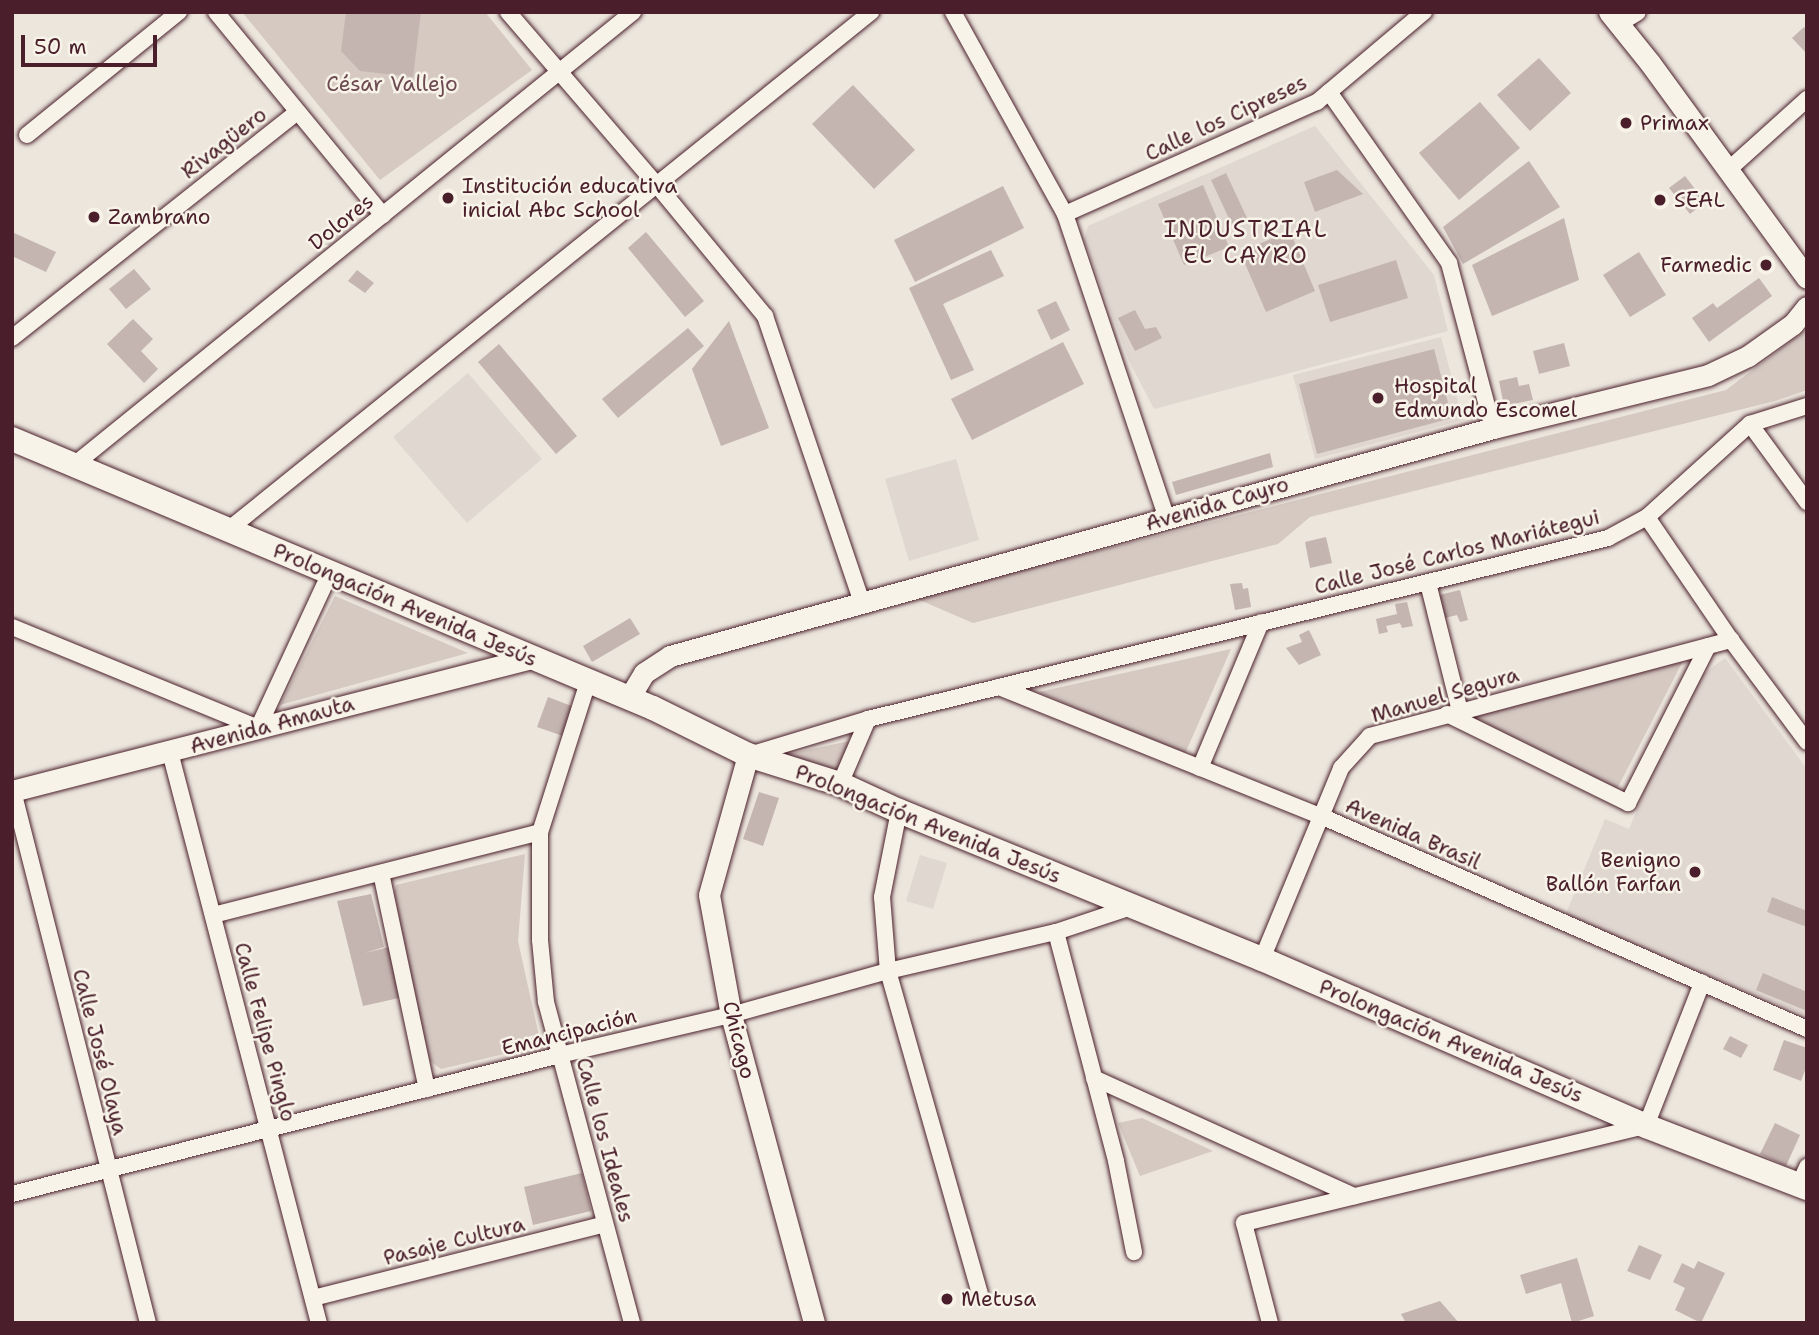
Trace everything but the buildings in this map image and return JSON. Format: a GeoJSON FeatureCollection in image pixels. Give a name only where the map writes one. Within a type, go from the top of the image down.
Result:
{"type":"FeatureCollection","features":[{"type":"Feature","properties":{"kind":"main road"},"geometry":{"type":"LineString","coordinates":[[1614,18],[1807,278]]}},
{"type":"Feature","properties":{"kind":"main road","name":"Avenida Cayro"},"geometry":{"type":"LineString","coordinates":[[629,698],[644,673],[670,656],[1493,428],[1708,375],[1748,356],[1793,324],[1807,307]]}},
{"type":"Feature","properties":{"kind":"main road","name":"Prolongación Avenida Jesús"},"geometry":{"type":"LineString","coordinates":[[12,439],[629,698],[748,755],[841,784],[899,811],[1262,959],[1646,1126],[1804,1180]]}},
{"type":"Feature","properties":{"kind":"main road","name":"Avenida Amauta"},"geometry":{"type":"LineString","coordinates":[[13,791],[531,658]]}},
{"type":"Feature","properties":{"kind":"main road","name":"Chicago"},"geometry":{"type":"LineString","coordinates":[[748,755],[709,895],[731,1015],[814,1323]]}},
{"type":"Feature","properties":{"kind":"street"},"geometry":{"type":"LineString","coordinates":[[27,135],[179,12]]}},
{"type":"Feature","properties":{"kind":"street"},"geometry":{"type":"LineString","coordinates":[[216,12],[383,215]]}},
{"type":"Feature","properties":{"kind":"street"},"geometry":{"type":"LineString","coordinates":[[508,12],[657,184],[765,316],[862,603]]}},
{"type":"Feature","properties":{"kind":"street","name":"Dolores"},"geometry":{"type":"LineString","coordinates":[[74,465],[633,12]]}},
{"type":"Feature","properties":{"kind":"street"},"geometry":{"type":"LineString","coordinates":[[228,530],[870,12]]}},
{"type":"Feature","properties":{"kind":"street"},"geometry":{"type":"LineString","coordinates":[[953,12],[1065,214],[1167,519]]}},
{"type":"Feature","properties":{"kind":"street","name":"Calle los Cipreses"},"geometry":{"type":"LineString","coordinates":[[1065,214],[1317,102],[1424,12]]}},
{"type":"Feature","properties":{"kind":"street"},"geometry":{"type":"LineString","coordinates":[[1614,18],[1637,12]]}},
{"type":"Feature","properties":{"kind":"street"},"geometry":{"type":"LineString","coordinates":[[1329,92],[1449,262],[1493,428]]}},
{"type":"Feature","properties":{"kind":"street"},"geometry":{"type":"LineString","coordinates":[[1727,172],[1807,99]]}},
{"type":"Feature","properties":{"kind":"street","name":"Rivagüero"},"geometry":{"type":"LineString","coordinates":[[12,338],[297,112]]}},
{"type":"Feature","properties":{"kind":"street"},"geometry":{"type":"LineString","coordinates":[[1807,406],[1750,424],[1807,502]]}},
{"type":"Feature","properties":{"kind":"street","name":"Calle José Carlos Mariátegui"},"geometry":{"type":"LineString","coordinates":[[748,755],[868,719],[1608,538],[1647,517],[1750,424]]}},
{"type":"Feature","properties":{"kind":"street"},"geometry":{"type":"LineString","coordinates":[[1647,517],[1731,640],[1807,742]]}},
{"type":"Feature","properties":{"kind":"street"},"geometry":{"type":"LineString","coordinates":[[12,627],[258,728],[330,573]]}},
{"type":"Feature","properties":{"kind":"street"},"geometry":{"type":"LineString","coordinates":[[1427,583],[1453,713],[1628,803],[1708,646]]}},
{"type":"Feature","properties":{"kind":"street"},"geometry":{"type":"LineString","coordinates":[[1200,768],[1261,622]]}},
{"type":"Feature","properties":{"kind":"street","name":"Manuel Segura"},"geometry":{"type":"LineString","coordinates":[[1262,959],[1341,768],[1370,736],[1731,640]]}},
{"type":"Feature","properties":{"kind":"street","name":"Calle los Ideales"},"geometry":{"type":"LineString","coordinates":[[588,682],[540,831],[540,940],[546,1002],[632,1323]]}},
{"type":"Feature","properties":{"kind":"street","name":"Avenida Brasil"},"geometry":{"type":"LineString","coordinates":[[999,687],[1323,817],[1807,1029]]}},
{"type":"Feature","properties":{"kind":"street"},"geometry":{"type":"LineString","coordinates":[[841,784],[868,719]]}},
{"type":"Feature","properties":{"kind":"street","name":"Calle Felipe Pinglo"},"geometry":{"type":"LineString","coordinates":[[170,752],[319,1323]]}},
{"type":"Feature","properties":{"kind":"street","name":"Calle José Olaya"},"geometry":{"type":"LineString","coordinates":[[13,791],[148,1323]]}},
{"type":"Feature","properties":{"kind":"street"},"geometry":{"type":"LineString","coordinates":[[899,811],[882,897],[888,971],[980,1293]]}},
{"type":"Feature","properties":{"kind":"street"},"geometry":{"type":"LineString","coordinates":[[212,915],[540,831]]}},
{"type":"Feature","properties":{"kind":"street"},"geometry":{"type":"LineString","coordinates":[[382,873],[427,1088]]}},
{"type":"Feature","properties":{"kind":"street","name":"Emancipación"},"geometry":{"type":"LineString","coordinates":[[12,1194],[427,1088],[731,1015],[888,971],[1056,932],[1134,906]]}},
{"type":"Feature","properties":{"kind":"street"},"geometry":{"type":"LineString","coordinates":[[1056,932],[1116,1161],[1134,1252]]}},
{"type":"Feature","properties":{"kind":"street"},"geometry":{"type":"LineString","coordinates":[[1270,1323],[1244,1223],[1646,1126],[1702,984]]}},
{"type":"Feature","properties":{"kind":"street"},"geometry":{"type":"LineString","coordinates":[[1094,1078],[1354,1196]]}},
{"type":"Feature","properties":{"kind":"street","name":"Pasaje Cultura"},"geometry":{"type":"LineString","coordinates":[[313,1298],[606,1224]]}},
{"type":"Feature","properties":{"kind":"shaded area"},"geometry":{"type":"Polygon","coordinates":[[[1315,126],[1434,275],[1448,331],[1154,409],[1129,361],[1084,240],[1088,226],[1315,126]]]}},
{"type":"Feature","properties":{"kind":"shaded area","name":"Hospital Edmundo Escomel"},"geometry":{"type":"Polygon","coordinates":[[[1441,337],[1463,420],[1315,459],[1293,375],[1441,337]]]}},
{"type":"Feature","properties":{"kind":"shaded area"},"geometry":{"type":"Polygon","coordinates":[[[468,373],[542,459],[467,523],[393,437],[468,373]]]}},
{"type":"Feature","properties":{"kind":"shaded area"},"geometry":{"type":"Polygon","coordinates":[[[956,459],[979,540],[909,561],[885,479],[956,459]]]}},
{"type":"Feature","properties":{"kind":"shaded area","name":"Benigno Ballón Farfan"},"geometry":{"type":"Polygon","coordinates":[[[1725,658],[1807,769],[1807,1016],[1565,916],[1605,819],[1629,829],[1690,684],[1725,658]]]}},
{"type":"Feature","properties":{"kind":"shaded area"},"geometry":{"type":"Polygon","coordinates":[[[920,855],[947,863],[933,909],[906,901],[920,855]]]}},
{"type":"Feature","properties":{"kind":"green space","name":"César Vallejo"},"geometry":{"type":"Polygon","coordinates":[[[242,12],[485,12],[532,70],[380,180],[242,12]]]}},
{"type":"Feature","properties":{"kind":"green space"},"geometry":{"type":"Polygon","coordinates":[[[1807,329],[1807,390],[1775,401],[1310,517],[1278,544],[973,623],[915,598],[1726,390],[1807,329]]]}},
{"type":"Feature","properties":{"kind":"green space"},"geometry":{"type":"Polygon","coordinates":[[[335,596],[468,653],[280,705],[335,596]]]}},
{"type":"Feature","properties":{"kind":"green space"},"geometry":{"type":"Polygon","coordinates":[[[1231,649],[1184,756],[1039,692],[1231,649]]]}},
{"type":"Feature","properties":{"kind":"green space"},"geometry":{"type":"Polygon","coordinates":[[[1685,657],[1617,789],[1471,716],[1685,657]]]}},
{"type":"Feature","properties":{"kind":"green space"},"geometry":{"type":"Polygon","coordinates":[[[850,741],[842,777],[783,755],[850,741]]]}},
{"type":"Feature","properties":{"kind":"green space"},"geometry":{"type":"Polygon","coordinates":[[[525,854],[518,941],[541,1045],[441,1069],[430,1061],[392,900],[396,885],[525,854]]]}},
{"type":"Feature","properties":{"kind":"green space"},"geometry":{"type":"Polygon","coordinates":[[[1142,1118],[1213,1151],[1140,1176],[1118,1123],[1142,1118]]]}},
{"type":"Feature","properties":{"kind":"place","name":"Primax"},"geometry":{"type":"Point","coordinates":[1626,123]}},
{"type":"Feature","properties":{"kind":"place","name":"Institución educativa inicial Abc School"},"geometry":{"type":"Point","coordinates":[448,198]}},
{"type":"Feature","properties":{"kind":"place","name":"SEAL"},"geometry":{"type":"Point","coordinates":[1660,200]}},
{"type":"Feature","properties":{"kind":"place","name":"Zambrano"},"geometry":{"type":"Point","coordinates":[94,217]}},
{"type":"Feature","properties":{"kind":"place","name":"Farmedic"},"geometry":{"type":"Point","coordinates":[1766,265]}},
{"type":"Feature","properties":{"kind":"place","name":"Hospital Edmundo Escomel"},"geometry":{"type":"Point","coordinates":[1378,398]}},
{"type":"Feature","properties":{"kind":"place","name":"Benigno Ballón Farfan"},"geometry":{"type":"Point","coordinates":[1695,872]}},
{"type":"Feature","properties":{"kind":"place","name":"Metusa"},"geometry":{"type":"Point","coordinates":[947,1299]}},
{"type":"Feature","properties":{"kind":"district","name":"INDUSTRIAL EL CAYRO"},"geometry":{"type":"Point","coordinates":[1246,242]}}]}
